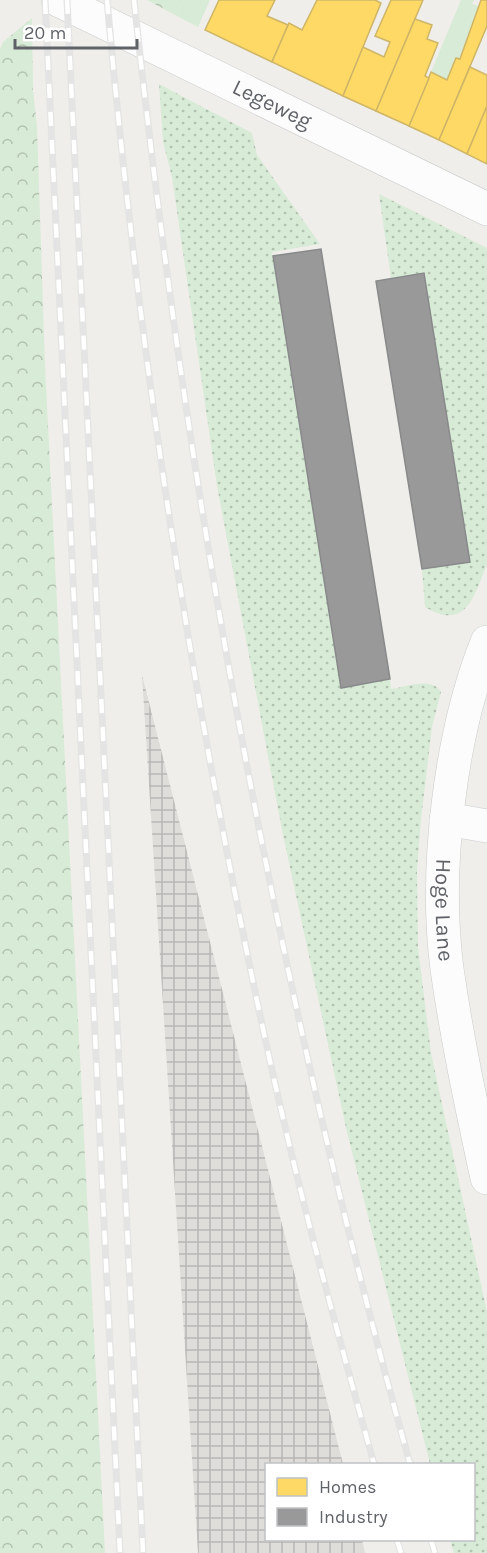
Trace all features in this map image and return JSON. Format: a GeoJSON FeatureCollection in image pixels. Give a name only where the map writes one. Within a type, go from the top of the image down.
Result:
{"type":"FeatureCollection","features":[{"type":"Feature","properties":{"kind":"street","name":"Legeweg"},"geometry":{"type":"LineString","coordinates":[[58,0],[487,209]]}},
{"type":"Feature","properties":{"kind":"street","name":"Hoge Lane"},"geometry":{"type":"LineString","coordinates":[[487,642],[463,726],[446,819],[443,882],[447,967],[465,1076],[487,1178]]}},
{"type":"Feature","properties":{"kind":"street"},"geometry":{"type":"LineString","coordinates":[[446,819],[487,826]]}},
{"type":"Feature","properties":{"kind":"shaded area"},"geometry":{"type":"Polygon","coordinates":[[[142,675],[343,1463],[265,1463],[265,1541],[362,1541],[365,1553],[198,1553],[142,675]]]}},
{"type":"Feature","properties":{"kind":"green space"},"geometry":{"type":"Polygon","coordinates":[[[147,0],[184,0],[175,15],[147,0]]]}},
{"type":"Feature","properties":{"kind":"green space"},"geometry":{"type":"Polygon","coordinates":[[[184,0],[210,0],[198,27],[175,15],[184,0]]]}},
{"type":"Feature","properties":{"kind":"green space"},"geometry":{"type":"Polygon","coordinates":[[[461,0],[474,0],[472,4],[479,6],[460,59],[447,80],[431,72],[461,0]]]}},
{"type":"Feature","properties":{"kind":"green space"},"geometry":{"type":"Polygon","coordinates":[[[32,18],[45,366],[105,1553],[0,1553],[0,49],[3,42],[32,18]]]}},
{"type":"Feature","properties":{"kind":"green space"},"geometry":{"type":"Polygon","coordinates":[[[159,84],[252,133],[257,155],[320,244],[272,252],[341,687],[390,679],[391,689],[425,683],[437,687],[441,692],[432,727],[421,819],[417,871],[418,947],[431,1053],[487,1312],[487,1553],[454,1553],[450,1541],[475,1541],[475,1463],[430,1463],[346,1128],[282,830],[217,486],[172,177],[163,142],[159,84]]]}},
{"type":"Feature","properties":{"kind":"green space"},"geometry":{"type":"Polygon","coordinates":[[[379,194],[487,248],[487,564],[478,588],[467,607],[459,613],[450,615],[439,614],[425,607],[422,569],[470,562],[424,273],[391,278],[379,194]]]}},
{"type":"Feature","properties":{"kind":"building: Homes"},"geometry":{"type":"Polygon","coordinates":[[[219,0],[275,0],[267,16],[288,25],[272,62],[205,30],[219,0]]]}},
{"type":"Feature","properties":{"kind":"building: Homes"},"geometry":{"type":"Polygon","coordinates":[[[317,0],[375,0],[381,3],[343,96],[272,62],[289,23],[302,30],[317,0]]]}},
{"type":"Feature","properties":{"kind":"building: Homes"},"geometry":{"type":"Polygon","coordinates":[[[391,0],[423,0],[376,111],[343,96],[363,47],[384,57],[390,42],[375,36],[391,0]]]}},
{"type":"Feature","properties":{"kind":"building: Homes"},"geometry":{"type":"Polygon","coordinates":[[[481,0],[487,0],[487,26],[439,140],[409,126],[431,72],[447,80],[456,58],[460,59],[481,0]]]}},
{"type":"Feature","properties":{"kind":"building: Homes"},"geometry":{"type":"Polygon","coordinates":[[[415,19],[432,25],[427,39],[438,43],[425,76],[429,78],[409,126],[376,111],[415,19]]]}},
{"type":"Feature","properties":{"kind":"building: Homes"},"geometry":{"type":"Polygon","coordinates":[[[470,67],[487,75],[487,106],[467,154],[439,140],[470,67]]]}},
{"type":"Feature","properties":{"kind":"building: Homes"},"geometry":{"type":"Polygon","coordinates":[[[487,106],[487,164],[467,154],[487,106]]]}},
{"type":"Feature","properties":{"kind":"building: Industry"},"geometry":{"type":"Polygon","coordinates":[[[321,249],[390,679],[341,688],[273,256],[321,249]]]}},
{"type":"Feature","properties":{"kind":"building: Industry"},"geometry":{"type":"Polygon","coordinates":[[[424,273],[470,562],[422,569],[376,281],[424,273]]]}},
{"type":"Feature","properties":{"kind":"railway"},"geometry":{"type":"LineString","coordinates":[[45,0],[120,1553]]}},
{"type":"Feature","properties":{"kind":"railway"},"geometry":{"type":"LineString","coordinates":[[67,0],[143,1553]]}},
{"type":"Feature","properties":{"kind":"railway"},"geometry":{"type":"LineString","coordinates":[[107,0],[134,259],[151,388],[169,517],[212,773],[263,1029],[288,1138],[329,1302],[374,1463]]}},
{"type":"Feature","properties":{"kind":"railway"},"geometry":{"type":"LineString","coordinates":[[134,0],[181,370],[209,554],[242,738],[278,921],[318,1103],[362,1284],[410,1463]]}},
{"type":"Feature","properties":{"kind":"railway"},"geometry":{"type":"LineString","coordinates":[[397,1541],[401,1553]]}},
{"type":"Feature","properties":{"kind":"railway"},"geometry":{"type":"LineString","coordinates":[[431,1541],[435,1553]]}}]}
